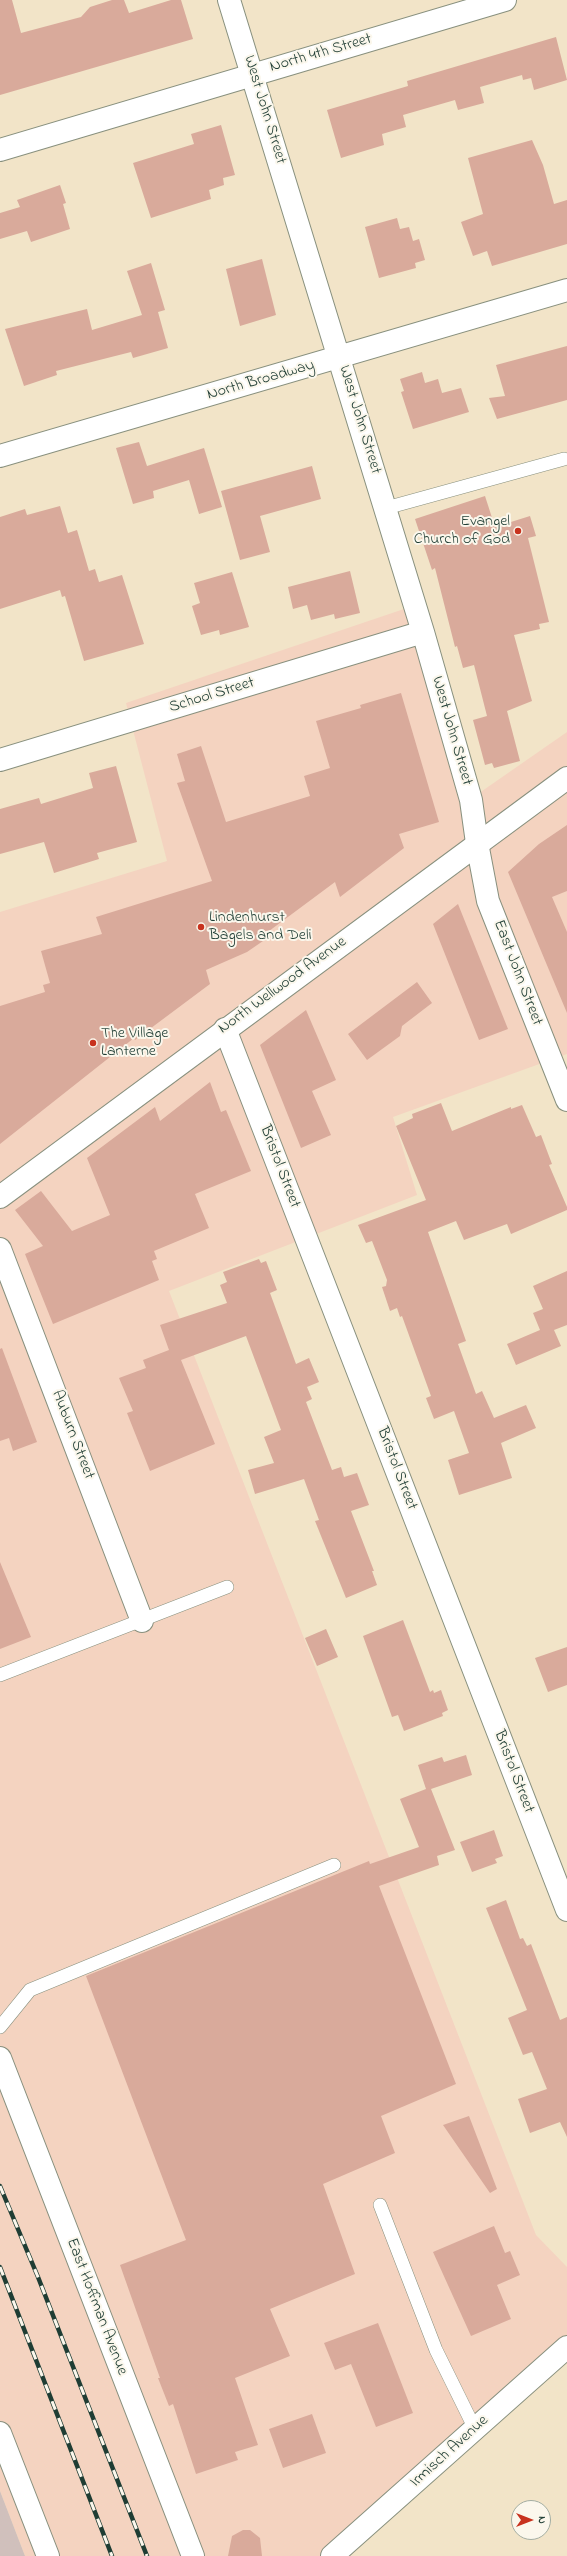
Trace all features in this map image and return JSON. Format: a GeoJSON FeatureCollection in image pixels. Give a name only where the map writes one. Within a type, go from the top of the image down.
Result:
{"type":"FeatureCollection","features":[{"type":"Feature","properties":{"kind":"street","name":"West John Street"},"geometry":{"type":"LineString","coordinates":[[229,0],[341,358],[423,632],[471,800],[477,843]]}},
{"type":"Feature","properties":{"kind":"street","name":"North 4th Street"},"geometry":{"type":"LineString","coordinates":[[0,150],[505,0]]}},
{"type":"Feature","properties":{"kind":"street","name":"North Broadway"},"geometry":{"type":"LineString","coordinates":[[0,456],[341,358],[567,290]]}},
{"type":"Feature","properties":{"kind":"street","name":"School Street"},"geometry":{"type":"LineString","coordinates":[[0,760],[423,632]]}},
{"type":"Feature","properties":{"kind":"street","name":"North Wellwood Avenue"},"geometry":{"type":"LineString","coordinates":[[0,1197],[225,1029],[567,778]]}},
{"type":"Feature","properties":{"kind":"street","name":"East John Street"},"geometry":{"type":"LineString","coordinates":[[477,843],[488,901],[567,1100]]}},
{"type":"Feature","properties":{"kind":"street","name":"Bristol Street"},"geometry":{"type":"LineString","coordinates":[[225,1029],[567,1910]]}},
{"type":"Feature","properties":{"kind":"street","name":"Auburn Street"},"geometry":{"type":"LineString","coordinates":[[0,1249],[142,1621]]}},
{"type":"Feature","properties":{"kind":"street","name":"East Hoffman Avenue"},"geometry":{"type":"LineString","coordinates":[[0,2058],[193,2556]]}},
{"type":"Feature","properties":{"kind":"street","name":"Irmisch Avenue"},"geometry":{"type":"LineString","coordinates":[[332,2556],[567,2347]]}},
{"type":"Feature","properties":{"kind":"street"},"geometry":{"type":"LineString","coordinates":[[0,2433],[48,2556]]}},
{"type":"Feature","properties":{"kind":"lane"},"geometry":{"type":"LineString","coordinates":[[386,508],[564,459]]}},
{"type":"Feature","properties":{"kind":"lane"},"geometry":{"type":"LineString","coordinates":[[0,1675],[227,1587]]}},
{"type":"Feature","properties":{"kind":"lane"},"geometry":{"type":"LineString","coordinates":[[0,2027],[30,1990],[334,1865]]}},
{"type":"Feature","properties":{"kind":"lane"},"geometry":{"type":"LineString","coordinates":[[380,2205],[436,2350],[475,2429]]}},
{"type":"Feature","properties":{"kind":"shaded area"},"geometry":{"type":"Polygon","coordinates":[[[404,609],[462,805],[567,732],[567,1054],[393,1117],[417,1195],[169,1291],[536,2235],[567,2267],[567,2335],[324,2556],[25,2556],[0,2491],[0,912],[167,861],[126,703],[404,609]]]}},
{"type":"Feature","properties":{"kind":"shaded area"},"geometry":{"type":"Polygon","coordinates":[[[0,2491],[25,2556],[0,2556],[0,2491]]]}},
{"type":"Feature","properties":{"kind":"building"},"geometry":{"type":"Polygon","coordinates":[[[0,0],[12,0],[21,33],[81,17],[90,7],[112,0],[124,0],[129,13],[171,0],[181,0],[193,39],[0,95],[0,0]]]}},
{"type":"Feature","properties":{"kind":"building"},"geometry":{"type":"Polygon","coordinates":[[[556,37],[567,80],[534,90],[531,78],[523,80],[522,75],[480,87],[484,103],[458,110],[455,100],[403,115],[406,127],[382,134],[384,145],[341,158],[327,110],[408,86],[407,81],[556,37]]]}},
{"type":"Feature","properties":{"kind":"building"},"geometry":{"type":"Polygon","coordinates":[[[221,125],[235,175],[223,178],[224,185],[209,190],[211,199],[151,218],[133,163],[194,144],[191,134],[221,125]]]}},
{"type":"Feature","properties":{"kind":"building"},"geometry":{"type":"Polygon","coordinates":[[[532,140],[543,165],[554,204],[567,200],[567,244],[492,266],[487,251],[473,256],[461,222],[483,214],[468,158],[532,140]]]}},
{"type":"Feature","properties":{"kind":"building"},"geometry":{"type":"Polygon","coordinates":[[[60,185],[66,203],[63,204],[70,229],[31,242],[27,231],[0,239],[0,213],[20,207],[17,200],[60,185]]]}},
{"type":"Feature","properties":{"kind":"building"},"geometry":{"type":"Polygon","coordinates":[[[397,218],[400,229],[409,227],[413,241],[419,239],[425,260],[415,263],[416,268],[379,278],[365,227],[397,218]]]}},
{"type":"Feature","properties":{"kind":"building"},"geometry":{"type":"Polygon","coordinates":[[[262,259],[276,315],[240,326],[226,269],[262,259]]]}},
{"type":"Feature","properties":{"kind":"building"},"geometry":{"type":"Polygon","coordinates":[[[151,263],[165,310],[158,312],[168,348],[133,358],[131,352],[56,371],[57,375],[24,386],[5,329],[87,309],[92,330],[142,315],[127,271],[151,263]]]}},
{"type":"Feature","properties":{"kind":"building"},"geometry":{"type":"Polygon","coordinates":[[[567,346],[567,400],[497,419],[489,398],[505,396],[496,365],[567,346]]]}},
{"type":"Feature","properties":{"kind":"building"},"geometry":{"type":"Polygon","coordinates":[[[422,372],[425,383],[438,379],[442,393],[461,388],[469,412],[413,429],[401,392],[404,391],[400,379],[422,372]]]}},
{"type":"Feature","properties":{"kind":"building"},"geometry":{"type":"Polygon","coordinates":[[[139,442],[147,466],[204,448],[222,507],[199,514],[189,480],[153,491],[154,498],[133,504],[116,448],[139,442]]]}},
{"type":"Feature","properties":{"kind":"building"},"geometry":{"type":"Polygon","coordinates":[[[312,466],[321,499],[260,516],[270,552],[240,560],[221,491],[312,466]]]}},
{"type":"Feature","properties":{"kind":"building"},"geometry":{"type":"Polygon","coordinates":[[[485,496],[495,527],[530,516],[536,536],[528,538],[549,622],[539,624],[540,629],[514,635],[532,701],[507,711],[520,761],[494,768],[492,763],[485,765],[473,720],[487,716],[474,665],[463,668],[457,646],[455,647],[435,568],[432,570],[415,519],[485,496]]]}},
{"type":"Feature","properties":{"kind":"building"},"geometry":{"type":"Polygon","coordinates":[[[60,506],[68,533],[77,530],[89,571],[95,569],[99,582],[122,575],[144,644],[84,661],[65,596],[62,597],[60,590],[0,609],[0,517],[25,509],[27,515],[60,506]]]}},
{"type":"Feature","properties":{"kind":"building"},"geometry":{"type":"Polygon","coordinates":[[[350,571],[360,613],[335,619],[334,614],[311,620],[307,605],[293,609],[288,587],[350,571]]]}},
{"type":"Feature","properties":{"kind":"building"},"geometry":{"type":"Polygon","coordinates":[[[232,572],[249,627],[220,635],[219,630],[201,635],[192,606],[200,603],[194,583],[232,572]]]}},
{"type":"Feature","properties":{"kind":"building"},"geometry":{"type":"Polygon","coordinates":[[[401,693],[439,822],[399,834],[404,848],[340,897],[335,882],[261,937],[263,941],[247,952],[206,970],[210,984],[135,1040],[134,1038],[0,1144],[0,1006],[45,992],[43,985],[50,983],[41,951],[102,934],[96,917],[212,881],[177,783],[185,781],[177,754],[201,746],[226,822],[310,796],[304,776],[330,768],[316,721],[361,708],[360,705],[401,693]]]}},
{"type":"Feature","properties":{"kind":"building"},"geometry":{"type":"Polygon","coordinates":[[[116,766],[137,842],[97,853],[99,859],[54,873],[44,842],[0,854],[0,809],[39,798],[41,804],[93,788],[89,773],[116,766]]]}},
{"type":"Feature","properties":{"kind":"building"},"geometry":{"type":"Polygon","coordinates":[[[567,825],[567,891],[552,897],[567,932],[567,1013],[508,872],[539,844],[567,825]]]}},
{"type":"Feature","properties":{"kind":"building"},"geometry":{"type":"Polygon","coordinates":[[[458,904],[508,1029],[479,1040],[433,924],[458,904]]]}},
{"type":"Feature","properties":{"kind":"building"},"geometry":{"type":"Polygon","coordinates":[[[417,982],[432,1003],[402,1026],[400,1036],[367,1060],[348,1034],[417,982]]]}},
{"type":"Feature","properties":{"kind":"building"},"geometry":{"type":"Polygon","coordinates":[[[306,1010],[336,1080],[312,1091],[331,1135],[301,1148],[260,1045],[306,1010]]]}},
{"type":"Feature","properties":{"kind":"building"},"geometry":{"type":"Polygon","coordinates":[[[210,1082],[221,1112],[226,1110],[251,1171],[195,1194],[209,1228],[154,1251],[157,1259],[152,1261],[159,1280],[53,1324],[25,1254],[43,1246],[15,1210],[41,1191],[72,1231],[110,1215],[87,1158],[155,1107],[160,1121],[210,1082]]]}},
{"type":"Feature","properties":{"kind":"building"},"geometry":{"type":"Polygon","coordinates":[[[441,1103],[452,1131],[511,1107],[511,1109],[522,1105],[536,1137],[541,1135],[552,1164],[549,1165],[567,1207],[567,1210],[511,1234],[507,1224],[464,1240],[456,1221],[428,1232],[466,1341],[458,1344],[476,1394],[482,1391],[494,1418],[526,1405],[536,1428],[501,1443],[512,1478],[459,1495],[448,1460],[469,1453],[454,1411],[434,1419],[426,1398],[431,1396],[402,1316],[400,1317],[397,1308],[390,1311],[382,1287],[386,1286],[387,1280],[372,1241],[366,1243],[358,1225],[426,1200],[396,1126],[413,1118],[412,1114],[441,1103]]]}},
{"type":"Feature","properties":{"kind":"building"},"geometry":{"type":"Polygon","coordinates":[[[259,1259],[261,1263],[266,1261],[277,1290],[270,1293],[296,1364],[309,1358],[319,1382],[307,1387],[312,1399],[306,1402],[332,1470],[341,1467],[344,1477],[357,1473],[369,1505],[351,1511],[374,1571],[372,1571],[377,1585],[346,1598],[315,1521],[319,1520],[304,1479],[255,1494],[248,1470],[274,1463],[264,1437],[281,1430],[246,1336],[181,1360],[215,1444],[150,1471],[127,1413],[133,1411],[119,1378],[146,1368],[143,1360],[169,1350],[160,1325],[227,1303],[220,1285],[227,1282],[223,1272],[259,1259]]]}},
{"type":"Feature","properties":{"kind":"building"},"geometry":{"type":"Polygon","coordinates":[[[567,1271],[567,1325],[554,1330],[561,1346],[516,1365],[507,1344],[540,1330],[533,1313],[543,1309],[533,1286],[567,1271]]]}},
{"type":"Feature","properties":{"kind":"building"},"geometry":{"type":"Polygon","coordinates":[[[2,1348],[37,1442],[13,1451],[9,1438],[0,1441],[0,1349],[2,1348]]]}},
{"type":"Feature","properties":{"kind":"building"},"geometry":{"type":"Polygon","coordinates":[[[0,1562],[31,1637],[0,1649],[0,1562]]]}},
{"type":"Feature","properties":{"kind":"building"},"geometry":{"type":"Polygon","coordinates":[[[403,1620],[430,1692],[433,1690],[434,1693],[441,1690],[448,1710],[442,1713],[443,1716],[404,1731],[398,1715],[392,1717],[363,1636],[403,1620]]]}},
{"type":"Feature","properties":{"kind":"building"},"geometry":{"type":"Polygon","coordinates":[[[326,1629],[338,1657],[317,1666],[305,1638],[326,1629]]]}},
{"type":"Feature","properties":{"kind":"building"},"geometry":{"type":"Polygon","coordinates":[[[567,1647],[567,1685],[548,1692],[535,1658],[567,1647]]]}},
{"type":"Feature","properties":{"kind":"building"},"geometry":{"type":"Polygon","coordinates":[[[466,1755],[472,1775],[431,1789],[455,1850],[437,1856],[439,1865],[379,1886],[456,2084],[381,2116],[395,2153],[323,2184],[355,2274],[270,2309],[290,2356],[235,2378],[258,2445],[235,2452],[238,2460],[196,2474],[173,2404],[169,2406],[158,2378],[160,2378],[120,2265],[186,2240],[86,1976],[369,1861],[370,1864],[419,1847],[400,1799],[426,1789],[418,1765],[442,1757],[444,1762],[466,1755]]]}},
{"type":"Feature","properties":{"kind":"building"},"geometry":{"type":"Polygon","coordinates":[[[494,1830],[503,1856],[495,1859],[497,1863],[472,1872],[460,1842],[494,1830]]]}},
{"type":"Feature","properties":{"kind":"building"},"geometry":{"type":"Polygon","coordinates":[[[506,1900],[520,1939],[523,1938],[527,1946],[531,1944],[560,2020],[567,2017],[567,2137],[560,2122],[530,2133],[518,2099],[547,2089],[532,2052],[523,2055],[508,2018],[527,2010],[486,1908],[506,1900]]]}},
{"type":"Feature","properties":{"kind":"building"},"geometry":{"type":"Polygon","coordinates":[[[469,2116],[497,2189],[490,2193],[443,2125],[469,2116]]]}},
{"type":"Feature","properties":{"kind":"building"},"geometry":{"type":"Polygon","coordinates":[[[494,2226],[505,2253],[510,2251],[520,2275],[497,2285],[511,2319],[471,2336],[433,2252],[494,2226]]]}},
{"type":"Feature","properties":{"kind":"building"},"geometry":{"type":"Polygon","coordinates":[[[378,2323],[413,2413],[376,2427],[351,2364],[335,2370],[324,2343],[378,2323]]]}},
{"type":"Feature","properties":{"kind":"building"},"geometry":{"type":"Polygon","coordinates":[[[312,2414],[326,2453],[283,2468],[269,2429],[312,2414]]]}},
{"type":"Feature","properties":{"kind":"building"},"geometry":{"type":"Polygon","coordinates":[[[243,2530],[250,2530],[260,2538],[262,2556],[228,2556],[232,2536],[243,2530]]]}},
{"type":"Feature","properties":{"kind":"railway"},"geometry":{"type":"LineString","coordinates":[[0,2186],[38,2277],[147,2556]]}},
{"type":"Feature","properties":{"kind":"railway"},"geometry":{"type":"LineString","coordinates":[[0,2267],[112,2556]]}},
{"type":"Feature","properties":{"kind":"place","name":"Evangel Church of God"},"geometry":{"type":"Point","coordinates":[518,531]}},
{"type":"Feature","properties":{"kind":"place","name":"Lindenhurst Bagels and Deli"},"geometry":{"type":"Point","coordinates":[201,927]}},
{"type":"Feature","properties":{"kind":"place","name":"The Village Lanterne"},"geometry":{"type":"Point","coordinates":[93,1043]}}]}
